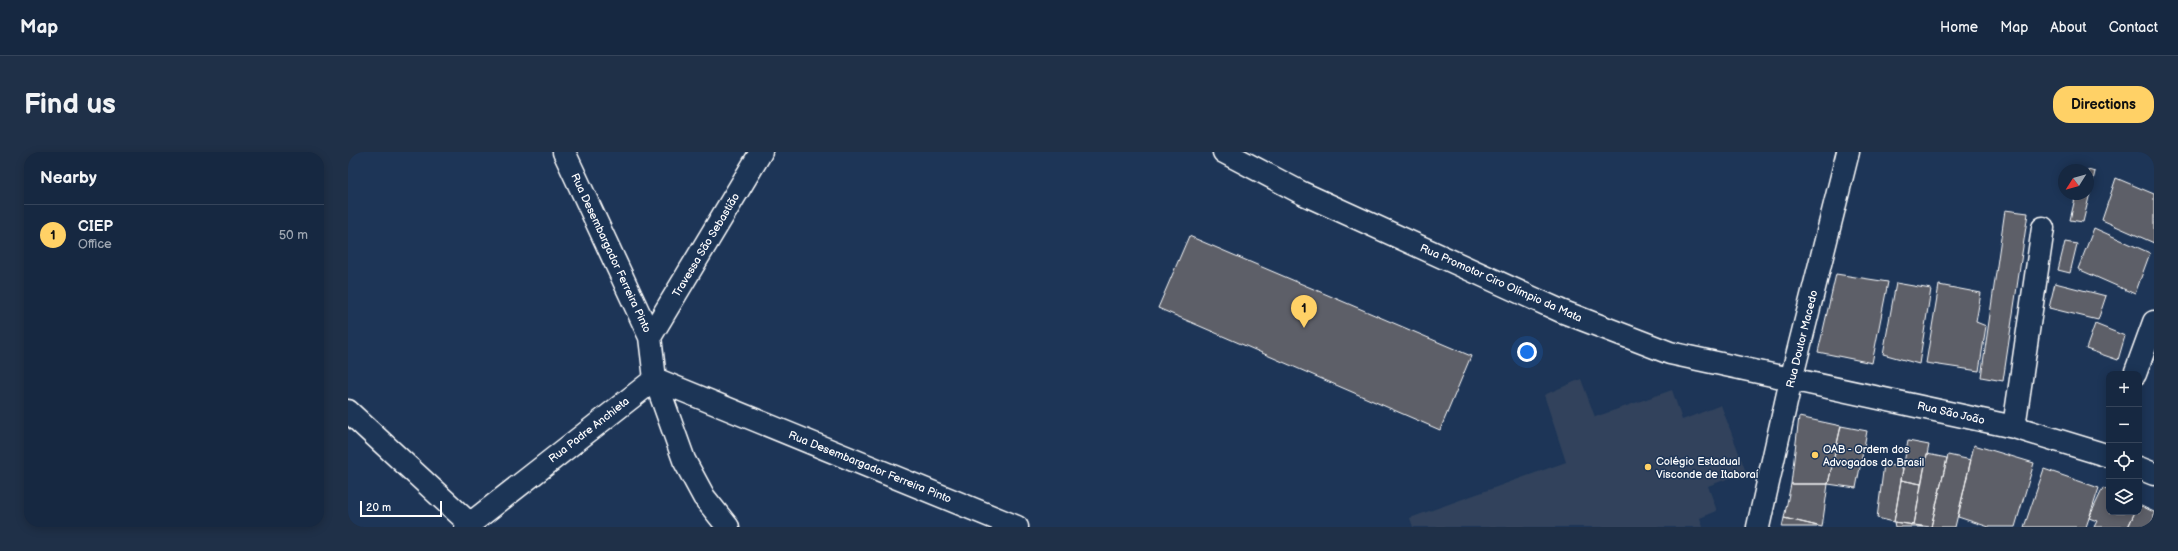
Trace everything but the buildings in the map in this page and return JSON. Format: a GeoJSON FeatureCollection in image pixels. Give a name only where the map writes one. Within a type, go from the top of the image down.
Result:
{"type":"FeatureCollection","features":[{"type":"Feature","properties":{"kind":"street","name":"Rua Desembargador Ferreira Pinto"},"geometry":{"type":"LineString","coordinates":[[564,152],[650,337],[655,379],[684,460],[704,496],[728,527]]}},
{"type":"Feature","properties":{"kind":"street","name":"Travessa São Sebastião"},"geometry":{"type":"LineString","coordinates":[[650,337],[761,152]]}},
{"type":"Feature","properties":{"kind":"street","name":"Rua Promotor Ciro Olímpio da Mata"},"geometry":{"type":"LineString","coordinates":[[1224,152],[1302,193],[1561,311],[1670,353],[1791,380]]}},
{"type":"Feature","properties":{"kind":"street","name":"Rua Doutor Macedo"},"geometry":{"type":"LineString","coordinates":[[1758,527],[1791,380],[1848,152]]}},
{"type":"Feature","properties":{"kind":"street"},"geometry":{"type":"LineString","coordinates":[[2014,427],[2043,228]]}},
{"type":"Feature","properties":{"kind":"street"},"geometry":{"type":"LineString","coordinates":[[2136,371],[2154,322]]}},
{"type":"Feature","properties":{"kind":"street","name":"Rua Desembargador Ferreira Pinto"},"geometry":{"type":"LineString","coordinates":[[655,379],[1017,527]]}},
{"type":"Feature","properties":{"kind":"street","name":"Rua Padre Anchieta"},"geometry":{"type":"LineString","coordinates":[[468,526],[655,379]]}},
{"type":"Feature","properties":{"kind":"street","name":"Rua São João"},"geometry":{"type":"LineString","coordinates":[[1791,380],[2014,427],[2106,451]]}},
{"type":"Feature","properties":{"kind":"street"},"geometry":{"type":"LineString","coordinates":[[348,411],[468,526]]}},
{"type":"Feature","properties":{"kind":"street"},"geometry":{"type":"LineString","coordinates":[[2142,469],[2154,474]]}},
{"type":"Feature","properties":{"kind":"shaded area","name":"Colégio Estadual Visconde de Itaboraí"},"geometry":{"type":"Polygon","coordinates":[[[1581,379],[1595,417],[1672,390],[1682,420],[1721,405],[1746,472],[1708,486],[1717,511],[1700,518],[1703,527],[1413,527],[1410,518],[1566,462],[1544,395],[1581,379]]]}},
{"type":"Feature","properties":{"kind":"place","name":"CIEP"},"geometry":{"type":"Point","coordinates":[1304,328]}},
{"type":"Feature","properties":{"kind":"place","name":"OAB - Ordem dos Advogados do Brasil"},"geometry":{"type":"Point","coordinates":[1815,455]}},
{"type":"Feature","properties":{"kind":"place","name":"Colégio Estadual Visconde de Itaboraí"},"geometry":{"type":"Point","coordinates":[1648,467]}}]}
